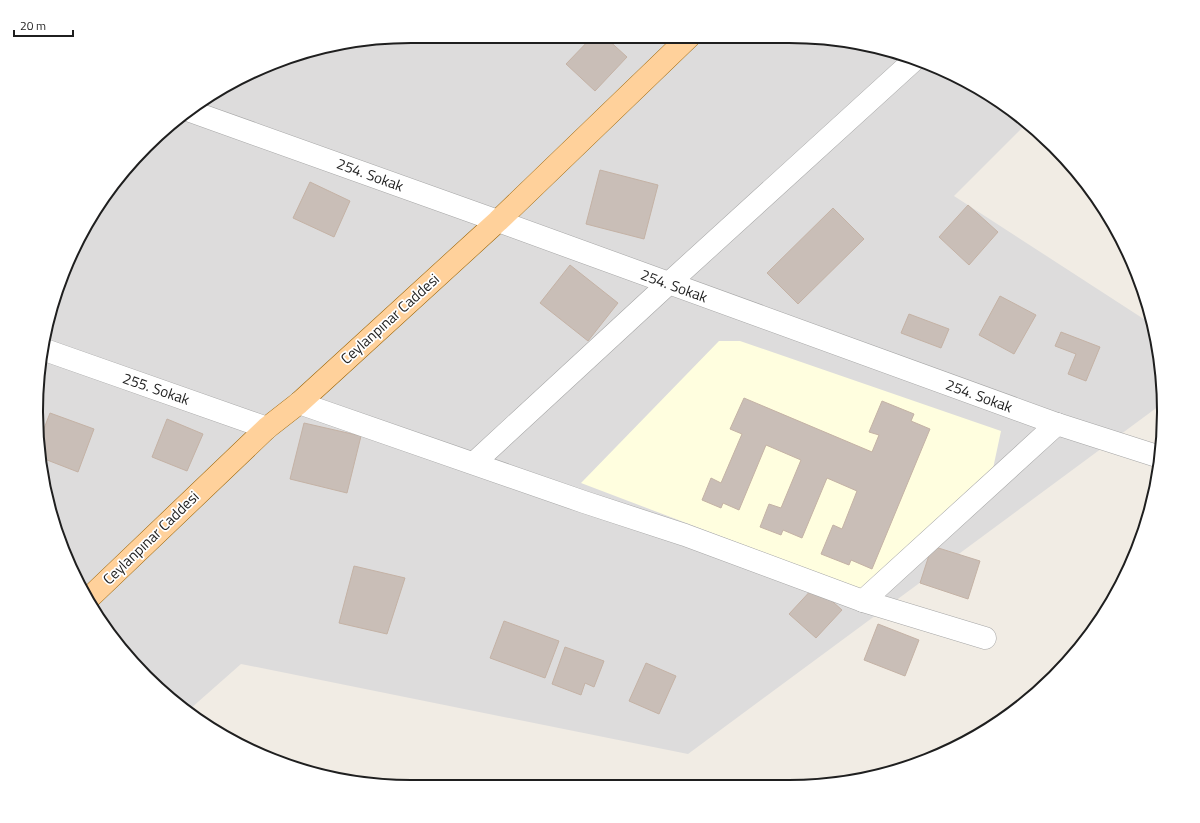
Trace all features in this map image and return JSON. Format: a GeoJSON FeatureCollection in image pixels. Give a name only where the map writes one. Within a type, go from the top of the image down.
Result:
{"type":"FeatureCollection","features":[{"type":"Feature","properties":{"kind":"main road","name":"Ceylanpınar Caddesi"},"geometry":{"type":"LineString","coordinates":[[92,595],[267,428],[299,402],[498,221],[683,43]]}},
{"type":"Feature","properties":{"kind":"street"},"geometry":{"type":"LineString","coordinates":[[474,463],[910,64]]}},
{"type":"Feature","properties":{"kind":"street","name":"254. Sokak"},"geometry":{"type":"LineString","coordinates":[[196,113],[1057,424],[1154,455]]}},
{"type":"Feature","properties":{"kind":"street","name":"255. Sokak"},"geometry":{"type":"LineString","coordinates":[[48,351],[267,428]]}},
{"type":"Feature","properties":{"kind":"street"},"geometry":{"type":"LineString","coordinates":[[299,402],[584,502],[685,535],[863,601],[985,638]]}},
{"type":"Feature","properties":{"kind":"street"},"geometry":{"type":"LineString","coordinates":[[863,601],[1057,424]]}},
{"type":"Feature","properties":{"kind":"shaded area"},"geometry":{"type":"Polygon","coordinates":[[[412,43],[788,43],[837,46],[884,56],[930,71],[973,92],[1023,127],[954,196],[1145,320],[1154,363],[1157,408],[688,754],[241,664],[192,707],[151,672],[119,636],[92,596],[81,574],[71,553],[56,507],[46,460],[43,412],[44,387],[50,340],[71,270],[92,227],[119,187],[151,151],[187,119],[227,92],[270,71],[340,50],[363,46],[412,43]]]}},
{"type":"Feature","properties":{"kind":"shaded area"},"geometry":{"type":"Polygon","coordinates":[[[719,341],[740,341],[1001,431],[991,478],[865,591],[581,483],[719,341]]]}},
{"type":"Feature","properties":{"kind":"building"},"geometry":{"type":"Polygon","coordinates":[[[586,43],[612,43],[627,57],[595,91],[566,64],[586,43]]]}},
{"type":"Feature","properties":{"kind":"building"},"geometry":{"type":"Polygon","coordinates":[[[600,170],[658,185],[644,239],[586,224],[600,170]]]}},
{"type":"Feature","properties":{"kind":"building"},"geometry":{"type":"Polygon","coordinates":[[[310,182],[350,201],[334,237],[293,218],[310,182]]]}},
{"type":"Feature","properties":{"kind":"building"},"geometry":{"type":"Polygon","coordinates":[[[968,205],[998,232],[969,265],[939,237],[968,205]]]}},
{"type":"Feature","properties":{"kind":"building"},"geometry":{"type":"Polygon","coordinates":[[[833,208],[864,239],[798,304],[767,273],[833,208]]]}},
{"type":"Feature","properties":{"kind":"building"},"geometry":{"type":"Polygon","coordinates":[[[570,265],[618,303],[588,341],[540,303],[570,265]]]}},
{"type":"Feature","properties":{"kind":"building"},"geometry":{"type":"Polygon","coordinates":[[[1000,296],[1036,315],[1014,354],[979,335],[1000,296]]]}},
{"type":"Feature","properties":{"kind":"building"},"geometry":{"type":"Polygon","coordinates":[[[909,314],[949,329],[941,348],[901,333],[909,314]]]}},
{"type":"Feature","properties":{"kind":"building"},"geometry":{"type":"Polygon","coordinates":[[[1061,332],[1100,347],[1086,381],[1068,374],[1076,354],[1055,346],[1061,332]]]}},
{"type":"Feature","properties":{"kind":"building"},"geometry":{"type":"Polygon","coordinates":[[[744,398],[872,452],[879,435],[869,432],[882,401],[914,414],[911,421],[930,429],[872,569],[851,560],[849,565],[821,554],[833,525],[842,529],[857,491],[827,478],[802,538],[783,530],[781,535],[760,527],[769,504],[781,508],[801,460],[766,445],[739,510],[723,503],[721,508],[702,500],[711,478],[721,483],[742,434],[730,429],[744,398]]]}},
{"type":"Feature","properties":{"kind":"building"},"geometry":{"type":"Polygon","coordinates":[[[50,413],[94,429],[78,472],[46,460],[44,429],[50,413]]]}},
{"type":"Feature","properties":{"kind":"building"},"geometry":{"type":"Polygon","coordinates":[[[167,419],[203,434],[187,471],[152,457],[167,419]]]}},
{"type":"Feature","properties":{"kind":"building"},"geometry":{"type":"Polygon","coordinates":[[[304,423],[361,436],[347,493],[290,479],[304,423]]]}},
{"type":"Feature","properties":{"kind":"building"},"geometry":{"type":"Polygon","coordinates":[[[932,546],[980,561],[968,599],[920,583],[932,546]]]}},
{"type":"Feature","properties":{"kind":"building"},"geometry":{"type":"Polygon","coordinates":[[[354,566],[405,578],[387,634],[339,623],[354,566]]]}},
{"type":"Feature","properties":{"kind":"building"},"geometry":{"type":"Polygon","coordinates":[[[815,586],[842,610],[816,638],[789,614],[815,586]]]}},
{"type":"Feature","properties":{"kind":"building"},"geometry":{"type":"Polygon","coordinates":[[[504,621],[559,641],[545,678],[490,658],[504,621]]]}},
{"type":"Feature","properties":{"kind":"building"},"geometry":{"type":"Polygon","coordinates":[[[878,624],[919,640],[905,676],[864,660],[878,624]]]}},
{"type":"Feature","properties":{"kind":"building"},"geometry":{"type":"Polygon","coordinates":[[[565,647],[604,661],[594,687],[585,683],[581,695],[552,684],[565,647]]]}},
{"type":"Feature","properties":{"kind":"building"},"geometry":{"type":"Polygon","coordinates":[[[646,663],[676,676],[659,714],[629,701],[646,663]]]}}]}
